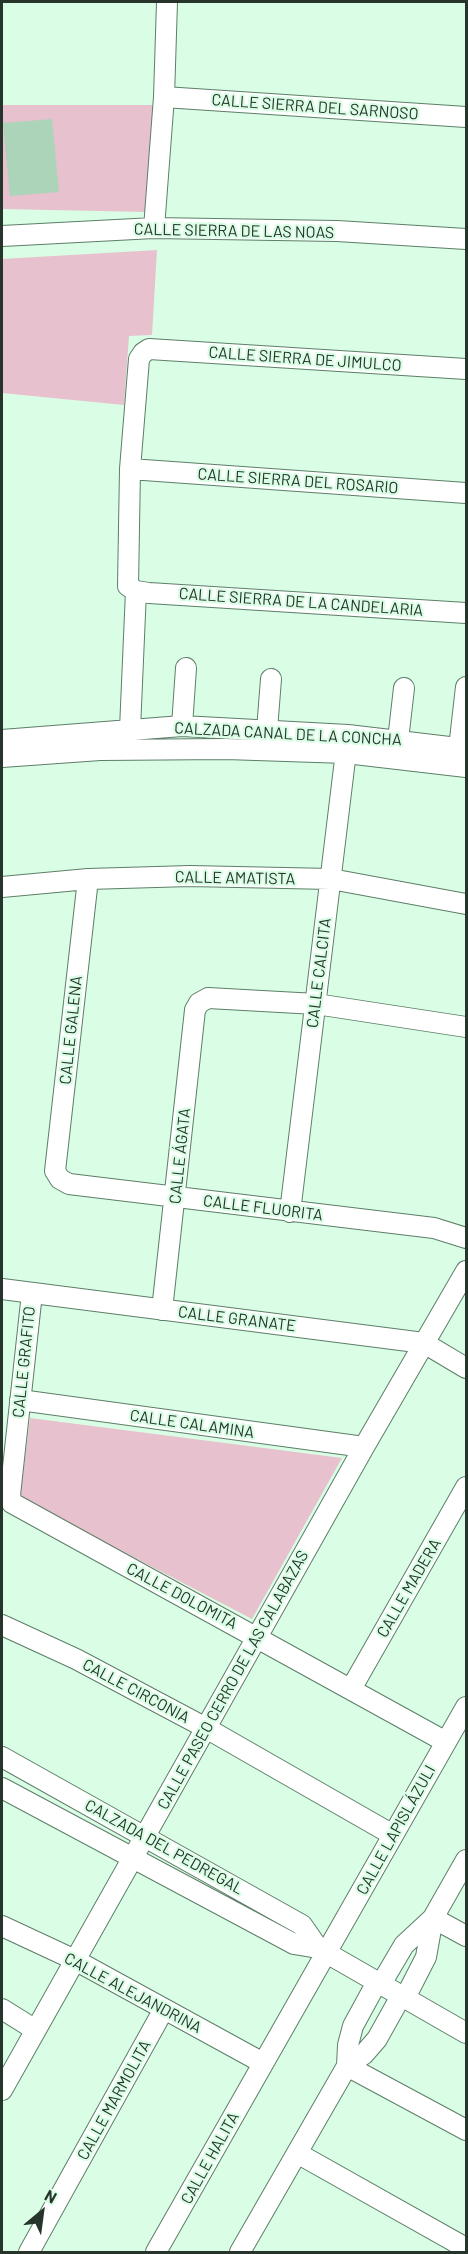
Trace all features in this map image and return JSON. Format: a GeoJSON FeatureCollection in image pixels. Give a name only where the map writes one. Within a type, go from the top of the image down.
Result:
{"type":"FeatureCollection","features":[{"type":"Feature","properties":{"kind":"street"},"geometry":{"type":"LineString","coordinates":[[154,228],[164,97],[167,2]]}},
{"type":"Feature","properties":{"kind":"street","name":"CALLE SIERRA DEL SARNOSO"},"geometry":{"type":"LineString","coordinates":[[164,97],[466,117]]}},
{"type":"Feature","properties":{"kind":"street","name":"CALLE SIERRA DE LAS NOAS"},"geometry":{"type":"LineString","coordinates":[[2,236],[154,228],[337,231],[466,239]]}},
{"type":"Feature","properties":{"kind":"street","name":"CALLE SIERRA DE JIMULCO"},"geometry":{"type":"LineString","coordinates":[[130,469],[139,359],[149,349],[466,369]]}},
{"type":"Feature","properties":{"kind":"street"},"geometry":{"type":"LineString","coordinates":[[130,469],[128,586],[136,591],[130,729]]}},
{"type":"Feature","properties":{"kind":"street","name":"CALLE SIERRA DEL ROSARIO"},"geometry":{"type":"LineString","coordinates":[[130,469],[466,493]]}},
{"type":"Feature","properties":{"kind":"street","name":"CALLE SIERRA DE LA CANDELARIA"},"geometry":{"type":"LineString","coordinates":[[136,591],[466,613]]}},
{"type":"Feature","properties":{"kind":"street"},"geometry":{"type":"LineString","coordinates":[[182,726],[186,668]]}},
{"type":"Feature","properties":{"kind":"street"},"geometry":{"type":"LineString","coordinates":[[267,730],[271,679]]}},
{"type":"Feature","properties":{"kind":"street"},"geometry":{"type":"LineString","coordinates":[[463,748],[466,687]]}},
{"type":"Feature","properties":{"kind":"street"},"geometry":{"type":"LineString","coordinates":[[398,740],[404,688]]}},
{"type":"Feature","properties":{"kind":"street","name":"CALZADA CANAL DE LA CONCHA"},"geometry":{"type":"LineString","coordinates":[[2,740],[182,726],[267,730],[466,767]]}},
{"type":"Feature","properties":{"kind":"street","name":"CALZADA CANAL DE LA CONCHA"},"geometry":{"type":"LineString","coordinates":[[2,757],[100,750],[226,749],[398,740],[463,748]]}},
{"type":"Feature","properties":{"kind":"street","name":"CALLE CALCITA"},"geometry":{"type":"LineString","coordinates":[[290,1212],[347,744]]}},
{"type":"Feature","properties":{"kind":"street","name":"CALLE AMATISTA"},"geometry":{"type":"LineString","coordinates":[[2,887],[88,879],[190,876],[331,879],[466,904]]}},
{"type":"Feature","properties":{"kind":"street","name":"CALLE GALENA"},"geometry":{"type":"LineString","coordinates":[[60,1179],[55,1171],[88,879]]}},
{"type":"Feature","properties":{"kind":"street","name":"CALLE ÁGATA"},"geometry":{"type":"LineString","coordinates":[[162,1310],[195,1010],[199,1003],[208,998],[316,1004]]}},
{"type":"Feature","properties":{"kind":"street"},"geometry":{"type":"LineString","coordinates":[[316,1004],[466,1028]]}},
{"type":"Feature","properties":{"kind":"street","name":"CALLE FLUORITA"},"geometry":{"type":"LineString","coordinates":[[60,1179],[69,1184],[434,1228],[466,1238]]}},
{"type":"Feature","properties":{"kind":"street","name":"CALLE PASEO CERRO DE LAS CALABAZAS"},"geometry":{"type":"LineString","coordinates":[[2,2090],[364,1447],[466,1271]]}},
{"type":"Feature","properties":{"kind":"street","name":"CALLE GRANATE"},"geometry":{"type":"LineString","coordinates":[[2,1289],[424,1343],[466,1368]]}},
{"type":"Feature","properties":{"kind":"street","name":"CALLE GRAFITO"},"geometry":{"type":"LineString","coordinates":[[12,1503],[10,1495],[32,1293]]}},
{"type":"Feature","properties":{"kind":"street","name":"CALLE CALAMINA"},"geometry":{"type":"LineString","coordinates":[[20,1400],[364,1447]]}},
{"type":"Feature","properties":{"kind":"street","name":"CALLE MADERA"},"geometry":{"type":"LineString","coordinates":[[351,1689],[466,1487]]}},
{"type":"Feature","properties":{"kind":"street","name":"CALLE DOLOMITA"},"geometry":{"type":"LineString","coordinates":[[12,1503],[446,1742]]}},
{"type":"Feature","properties":{"kind":"street","name":"CALLE CIRCONIA"},"geometry":{"type":"LineString","coordinates":[[2,1625],[76,1659],[206,1728],[393,1835]]}},
{"type":"Feature","properties":{"kind":"street","name":"CALLE LAPISLÁZULI"},"geometry":{"type":"LineString","coordinates":[[263,2063],[322,1951],[393,1835],[466,1707]]}},
{"type":"Feature","properties":{"kind":"street","name":"CALZADA DEL PEDREGAL"},"geometry":{"type":"LineString","coordinates":[[2,1757],[302,1925],[322,1951]]}},
{"type":"Feature","properties":{"kind":"street","name":"CALZADA DEL PEDREGAL"},"geometry":{"type":"LineString","coordinates":[[2,1788],[294,1944],[322,1951],[466,2033]]}},
{"type":"Feature","properties":{"kind":"street"},"geometry":{"type":"LineString","coordinates":[[348,2066],[348,2045],[353,2026],[404,1945],[433,1918],[466,1860]]}},
{"type":"Feature","properties":{"kind":"street"},"geometry":{"type":"LineString","coordinates":[[433,1918],[466,1936]]}},
{"type":"Feature","properties":{"kind":"street"},"geometry":{"type":"LineString","coordinates":[[245,2251],[297,2153],[348,2066],[364,2054],[377,2039],[426,1957],[433,1918]]}},
{"type":"Feature","properties":{"kind":"street","name":"CALLE ALEJANDRINA"},"geometry":{"type":"LineString","coordinates":[[2,1926],[75,1960],[263,2063]]}},
{"type":"Feature","properties":{"kind":"street"},"geometry":{"type":"LineString","coordinates":[[2,2009],[34,2030]]}},
{"type":"Feature","properties":{"kind":"street","name":"CALLE MARMOLITA"},"geometry":{"type":"LineString","coordinates":[[29,2253],[164,2009]]}},
{"type":"Feature","properties":{"kind":"street","name":"CALLE HALITA"},"geometry":{"type":"LineString","coordinates":[[156,2253],[263,2063]]}},
{"type":"Feature","properties":{"kind":"street"},"geometry":{"type":"LineString","coordinates":[[348,2066],[466,2130]]}},
{"type":"Feature","properties":{"kind":"street"},"geometry":{"type":"LineString","coordinates":[[297,2153],[466,2248]]}},
{"type":"Feature","properties":{"kind":"shaded area"},"geometry":{"type":"Polygon","coordinates":[[[2,105],[154,105],[147,212],[2,209],[2,105]]]}},
{"type":"Feature","properties":{"kind":"shaded area"},"geometry":{"type":"Polygon","coordinates":[[[157,250],[152,335],[129,336],[124,405],[2,393],[2,259],[157,250]]]}},
{"type":"Feature","properties":{"kind":"shaded area"},"geometry":{"type":"Polygon","coordinates":[[[30,1418],[342,1458],[252,1619],[20,1498],[30,1418]]]}},
{"type":"Feature","properties":{"kind":"building"},"geometry":{"type":"Polygon","coordinates":[[[52,119],[59,192],[10,196],[3,123],[52,119]]]}}]}
